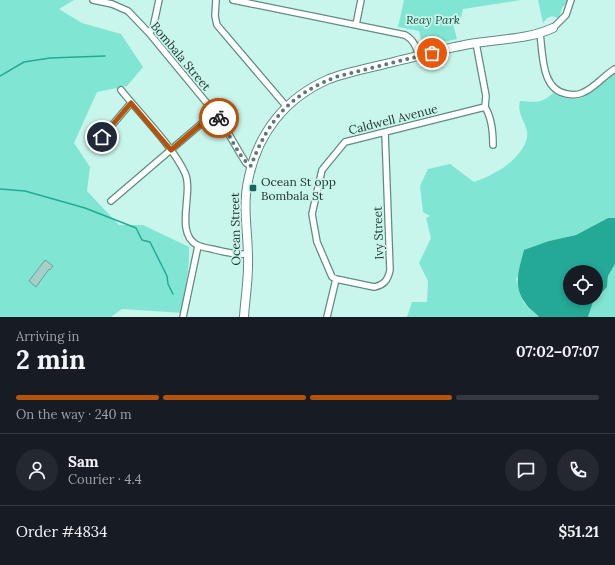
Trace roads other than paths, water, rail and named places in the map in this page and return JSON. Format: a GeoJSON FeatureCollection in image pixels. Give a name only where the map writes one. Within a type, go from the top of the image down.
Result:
{"type":"FeatureCollection","features":[{"type":"Feature","properties":{"kind":"street","name":"Bombala Street"},"geometry":{"type":"LineString","coordinates":[[93,0],[112,4],[128,11],[149,33],[215,112],[246,163],[251,166]]}},
{"type":"Feature","properties":{"kind":"street"},"geometry":{"type":"LineString","coordinates":[[149,33],[153,28],[159,0]]}},
{"type":"Feature","properties":{"kind":"street"},"geometry":{"type":"LineString","coordinates":[[216,0],[215,16],[217,25],[286,106]]}},
{"type":"Feature","properties":{"kind":"street"},"geometry":{"type":"LineString","coordinates":[[233,0],[405,36],[411,39],[415,44],[419,56]]}},
{"type":"Feature","properties":{"kind":"street"},"geometry":{"type":"LineString","coordinates":[[356,25],[361,0]]}},
{"type":"Feature","properties":{"kind":"street","name":"Ocean Street"},"geometry":{"type":"LineString","coordinates":[[244,317],[248,266],[245,197],[251,166],[259,144],[275,119],[286,106],[303,94],[328,80],[339,76],[476,43],[540,34],[553,28],[566,15],[571,0]]}},
{"type":"Feature","properties":{"kind":"street"},"geometry":{"type":"LineString","coordinates":[[540,34],[545,72],[552,86],[558,91],[565,94],[581,94],[592,88],[615,69]]}},
{"type":"Feature","properties":{"kind":"street"},"geometry":{"type":"LineString","coordinates":[[476,43],[486,96],[485,107],[489,113],[493,134],[493,145]]}},
{"type":"Feature","properties":{"kind":"street"},"geometry":{"type":"LineString","coordinates":[[120,90],[171,150],[184,172],[187,180],[185,224],[189,238],[198,246],[237,255],[248,254]]}},
{"type":"Feature","properties":{"kind":"street"},"geometry":{"type":"LineString","coordinates":[[102,137],[131,103]]}},
{"type":"Feature","properties":{"kind":"street","name":"Caldwell Avenue"},"geometry":{"type":"LineString","coordinates":[[336,279],[332,276],[317,242],[312,214],[322,170],[345,142],[485,107]]}},
{"type":"Feature","properties":{"kind":"street"},"geometry":{"type":"LineString","coordinates":[[111,201],[215,112]]}},
{"type":"Feature","properties":{"kind":"street","name":"Ivy Street"},"geometry":{"type":"LineString","coordinates":[[336,279],[374,287],[380,286],[388,278],[390,270],[385,132]]}},
{"type":"Feature","properties":{"kind":"street"},"geometry":{"type":"LineString","coordinates":[[183,317],[198,246]]}},
{"type":"Feature","properties":{"kind":"street"},"geometry":{"type":"LineString","coordinates":[[327,317],[336,279]]}},
{"type":"Feature","properties":{"kind":"waterway"},"geometry":{"type":"LineString","coordinates":[[0,76],[24,62],[50,58],[105,56]]}},
{"type":"Feature","properties":{"kind":"waterway"},"geometry":{"type":"LineString","coordinates":[[0,189],[25,191],[85,208],[136,228],[142,240],[150,242],[167,276],[168,284],[173,294]]}},
{"type":"Feature","properties":{"kind":"place","name":"Ocean St opp Bombala St"},"geometry":{"type":"Point","coordinates":[253,188]}},
{"type":"Feature","properties":{"kind":"park label","name":"Reay Park"},"geometry":{"type":"Point","coordinates":[433,19]}}]}
